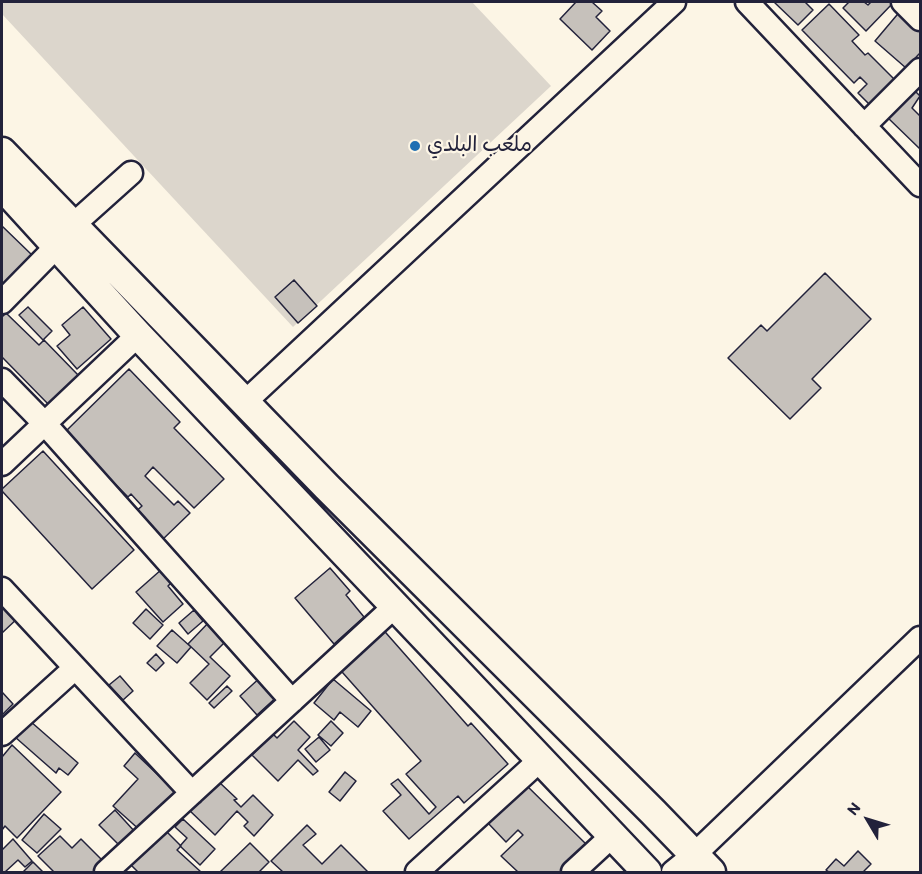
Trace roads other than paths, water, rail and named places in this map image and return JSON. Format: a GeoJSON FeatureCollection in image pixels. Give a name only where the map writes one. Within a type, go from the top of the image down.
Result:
{"type":"FeatureCollection","features":[{"type":"Feature","properties":{"kind":"main road"},"geometry":{"type":"LineString","coordinates":[[2,152],[138,335],[647,873]]}},
{"type":"Feature","properties":{"kind":"main road"},"geometry":{"type":"LineString","coordinates":[[2,186],[65,236],[244,402],[693,867]]}},
{"type":"Feature","properties":{"kind":"street"},"geometry":{"type":"LineString","coordinates":[[244,402],[674,2]]}},
{"type":"Feature","properties":{"kind":"street"},"geometry":{"type":"LineString","coordinates":[[747,2],[921,185]]}},
{"type":"Feature","properties":{"kind":"street"},"geometry":{"type":"LineString","coordinates":[[903,2],[921,19]]}},
{"type":"Feature","properties":{"kind":"street"},"geometry":{"type":"LineString","coordinates":[[864,126],[921,70]]}},
{"type":"Feature","properties":{"kind":"street"},"geometry":{"type":"LineString","coordinates":[[2,302],[65,236],[131,173]]}},
{"type":"Feature","properties":{"kind":"street"},"geometry":{"type":"LineString","coordinates":[[2,464],[138,335]]}},
{"type":"Feature","properties":{"kind":"street"},"geometry":{"type":"LineString","coordinates":[[2,380],[45,424],[292,701]]}},
{"type":"Feature","properties":{"kind":"street"},"geometry":{"type":"LineString","coordinates":[[2,589],[74,669],[192,793]]}},
{"type":"Feature","properties":{"kind":"street"},"geometry":{"type":"LineString","coordinates":[[106,873],[394,606]]}},
{"type":"Feature","properties":{"kind":"street"},"geometry":{"type":"LineString","coordinates":[[693,867],[921,638]]}},
{"type":"Feature","properties":{"kind":"street"},"geometry":{"type":"LineString","coordinates":[[2,734],[74,669]]}},
{"type":"Feature","properties":{"kind":"street"},"geometry":{"type":"LineString","coordinates":[[417,873],[540,760]]}},
{"type":"Feature","properties":{"kind":"street"},"geometry":{"type":"LineString","coordinates":[[573,873],[612,836]]}},
{"type":"Feature","properties":{"kind":"place","name":"ملعب البلدي"},"geometry":{"type":"Point","coordinates":[415,146]}}]}
